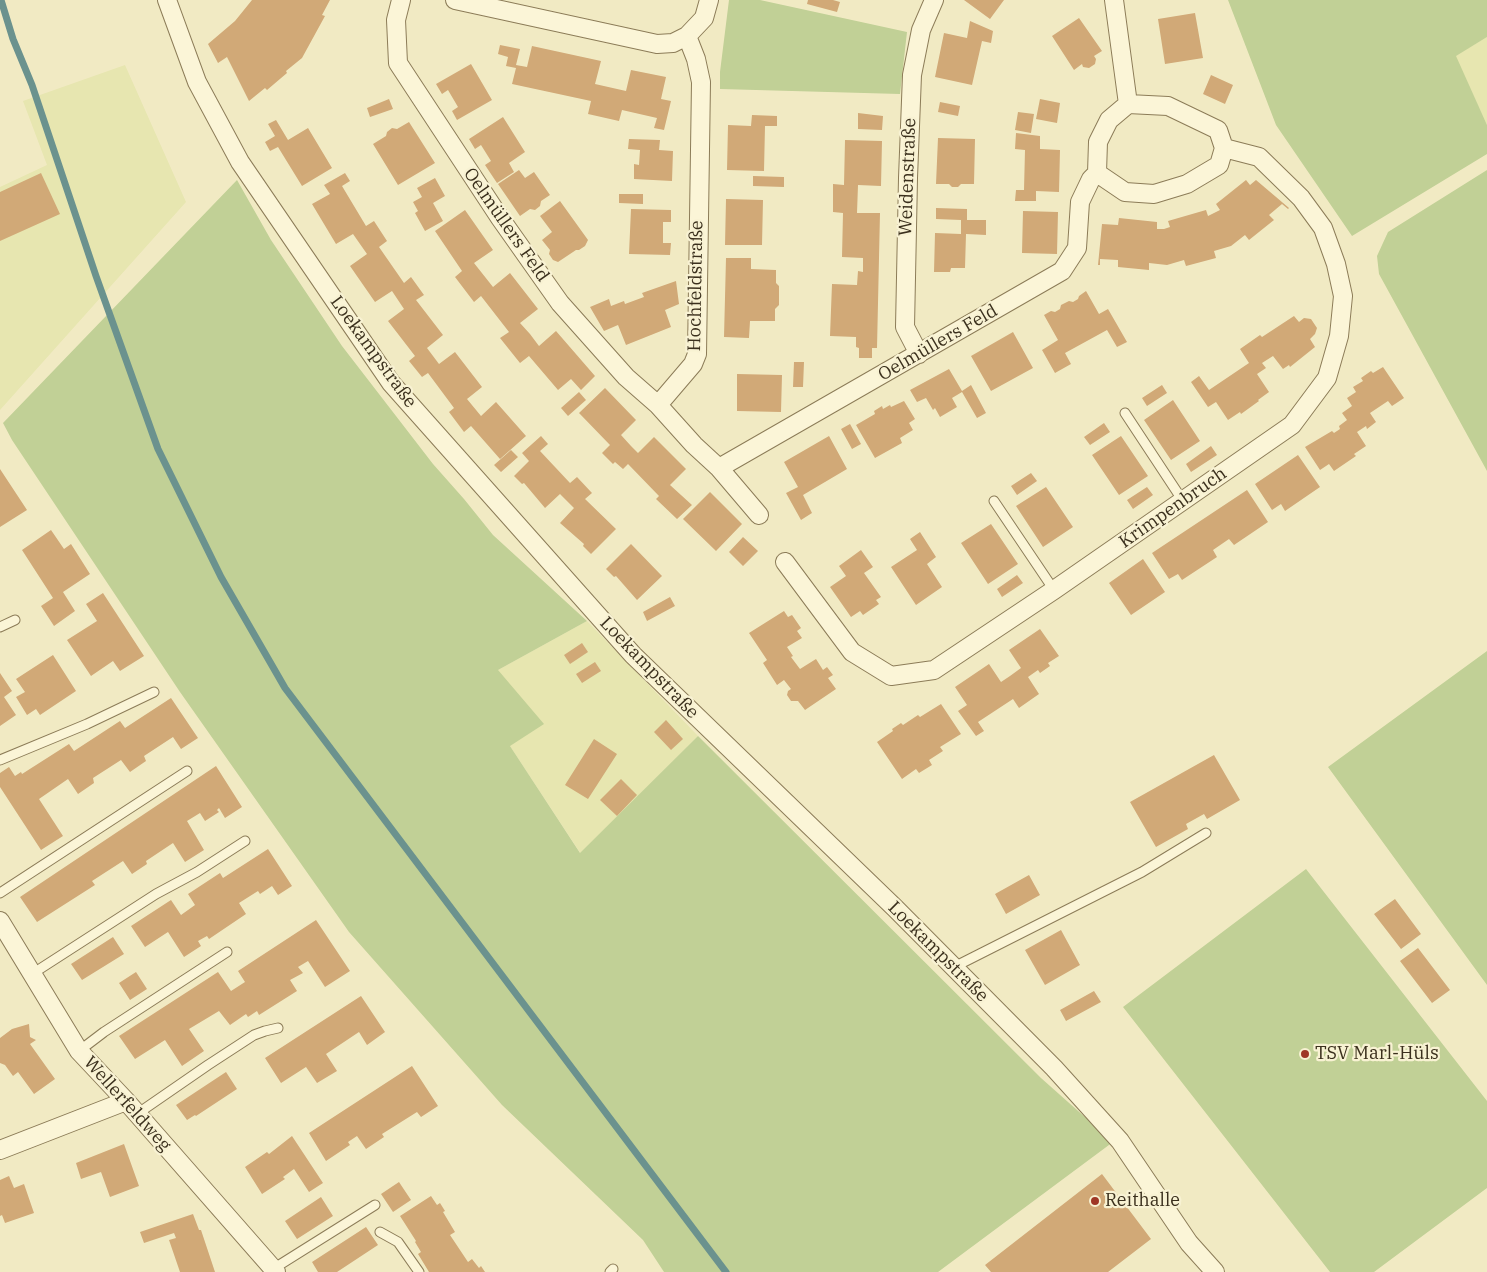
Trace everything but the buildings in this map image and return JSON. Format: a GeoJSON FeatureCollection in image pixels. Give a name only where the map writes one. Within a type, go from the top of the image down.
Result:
{"type":"FeatureCollection","features":[{"type":"Feature","properties":{"kind":"street","name":"Loekampstraße"},"geometry":{"type":"LineString","coordinates":[[167,0],[198,82],[240,162],[391,383],[632,655],[895,908],[1054,1068],[1120,1141],[1189,1243],[1215,1272]]}},
{"type":"Feature","properties":{"kind":"street","name":"Oelmüllers Feld"},"geometry":{"type":"LineString","coordinates":[[401,0],[396,20],[398,63],[500,218],[560,303],[626,377],[658,406]]}},
{"type":"Feature","properties":{"kind":"street"},"geometry":{"type":"LineString","coordinates":[[455,0],[657,44],[673,43],[687,36],[704,18],[709,0]]}},
{"type":"Feature","properties":{"kind":"street","name":"Weidenstraße"},"geometry":{"type":"LineString","coordinates":[[920,354],[905,327],[907,187],[912,75],[921,30],[934,0]]}},
{"type":"Feature","properties":{"kind":"street"},"geometry":{"type":"LineString","coordinates":[[1114,0],[1128,104]]}},
{"type":"Feature","properties":{"kind":"street","name":"Hochfeldstraße"},"geometry":{"type":"LineString","coordinates":[[658,406],[693,364],[697,354],[701,82],[696,58],[687,36]]}},
{"type":"Feature","properties":{"kind":"street"},"geometry":{"type":"LineString","coordinates":[[1128,104],[1168,106],[1218,130],[1224,148],[1219,165],[1187,184],[1154,194],[1125,192],[1096,172],[1098,142],[1109,120],[1128,104]]}},
{"type":"Feature","properties":{"kind":"street","name":"Krimpenbruch"},"geometry":{"type":"LineString","coordinates":[[785,562],[852,652],[891,676],[934,670],[1054,590],[1292,425],[1327,378],[1339,336],[1343,296],[1336,264],[1323,228],[1301,198],[1259,158],[1224,148]]}},
{"type":"Feature","properties":{"kind":"street","name":"Oelmüllers Feld"},"geometry":{"type":"LineString","coordinates":[[719,468],[1062,271],[1077,248],[1080,202],[1096,172]]}},
{"type":"Feature","properties":{"kind":"street"},"geometry":{"type":"LineString","coordinates":[[658,406],[694,445],[719,468],[758,515]]}},
{"type":"Feature","properties":{"kind":"street","name":"Wellerfeldweg"},"geometry":{"type":"LineString","coordinates":[[0,921],[79,1051],[275,1270]]}},
{"type":"Feature","properties":{"kind":"street"},"geometry":{"type":"LineString","coordinates":[[0,1150],[132,1108]]}},
{"type":"Feature","properties":{"kind":"lane"},"geometry":{"type":"LineString","coordinates":[[1125,413],[1183,501]]}},
{"type":"Feature","properties":{"kind":"lane"},"geometry":{"type":"LineString","coordinates":[[994,501],[1054,590]]}},
{"type":"Feature","properties":{"kind":"lane"},"geometry":{"type":"LineString","coordinates":[[0,627],[15,620]]}},
{"type":"Feature","properties":{"kind":"lane"},"geometry":{"type":"LineString","coordinates":[[0,760],[88,724],[154,692]]}},
{"type":"Feature","properties":{"kind":"lane"},"geometry":{"type":"LineString","coordinates":[[0,893],[187,771]]}},
{"type":"Feature","properties":{"kind":"lane"},"geometry":{"type":"LineString","coordinates":[[954,967],[1142,872],[1206,833]]}},
{"type":"Feature","properties":{"kind":"lane"},"geometry":{"type":"LineString","coordinates":[[32,974],[156,894],[197,872],[245,841]]}},
{"type":"Feature","properties":{"kind":"lane"},"geometry":{"type":"LineString","coordinates":[[79,1051],[104,1032],[226,952]]}},
{"type":"Feature","properties":{"kind":"lane"},"geometry":{"type":"LineString","coordinates":[[132,1108],[208,1065],[254,1036],[278,1028]]}},
{"type":"Feature","properties":{"kind":"lane"},"geometry":{"type":"LineString","coordinates":[[275,1270],[375,1205]]}},
{"type":"Feature","properties":{"kind":"lane"},"geometry":{"type":"LineString","coordinates":[[380,1232],[398,1242],[419,1272]]}},
{"type":"Feature","properties":{"kind":"green space"},"geometry":{"type":"Polygon","coordinates":[[[729,0],[760,0],[907,32],[900,94],[720,89],[720,72],[729,0]]]}},
{"type":"Feature","properties":{"kind":"green space"},"geometry":{"type":"Polygon","coordinates":[[[1228,0],[1487,0],[1487,37],[1456,56],[1487,125],[1487,154],[1352,236],[1276,125],[1228,0]]]}},
{"type":"Feature","properties":{"kind":"green space"},"geometry":{"type":"Polygon","coordinates":[[[1487,37],[1487,125],[1455,56],[1487,37]]]}},
{"type":"Feature","properties":{"kind":"green space"},"geometry":{"type":"Polygon","coordinates":[[[125,65],[186,202],[0,410],[0,187],[47,165],[23,101],[125,65]]]}},
{"type":"Feature","properties":{"kind":"green space"},"geometry":{"type":"Polygon","coordinates":[[[1487,170],[1487,471],[1379,274],[1377,256],[1388,232],[1487,170]]]}},
{"type":"Feature","properties":{"kind":"green space"},"geometry":{"type":"Polygon","coordinates":[[[237,180],[271,240],[342,346],[433,464],[493,535],[587,621],[498,670],[544,724],[510,746],[580,853],[698,736],[1041,1078],[1113,1142],[938,1272],[664,1272],[643,1240],[502,1105],[349,932],[180,692],[12,440],[3,423],[237,180]]]}},
{"type":"Feature","properties":{"kind":"green space"},"geometry":{"type":"Polygon","coordinates":[[[587,621],[698,736],[581,854],[510,746],[498,670],[587,621]]]}},
{"type":"Feature","properties":{"kind":"green space"},"geometry":{"type":"Polygon","coordinates":[[[1487,651],[1487,985],[1328,767],[1487,651]]]}},
{"type":"Feature","properties":{"kind":"green space","name":"TSV Marl-Hüls"},"geometry":{"type":"Polygon","coordinates":[[[1306,869],[1487,1101],[1487,1188],[1374,1272],[1330,1272],[1123,1007],[1306,869]]]}},
{"type":"Feature","properties":{"kind":"waterway"},"geometry":{"type":"LineString","coordinates":[[1,0],[13,39],[32,85],[96,276],[158,449],[221,577],[285,688],[726,1272]]}},
{"type":"Feature","properties":{"kind":"place","name":"TSV Marl-Hüls"},"geometry":{"type":"Point","coordinates":[1305,1054]}},
{"type":"Feature","properties":{"kind":"place","name":"Reithalle"},"geometry":{"type":"Point","coordinates":[1095,1201]}}]}
